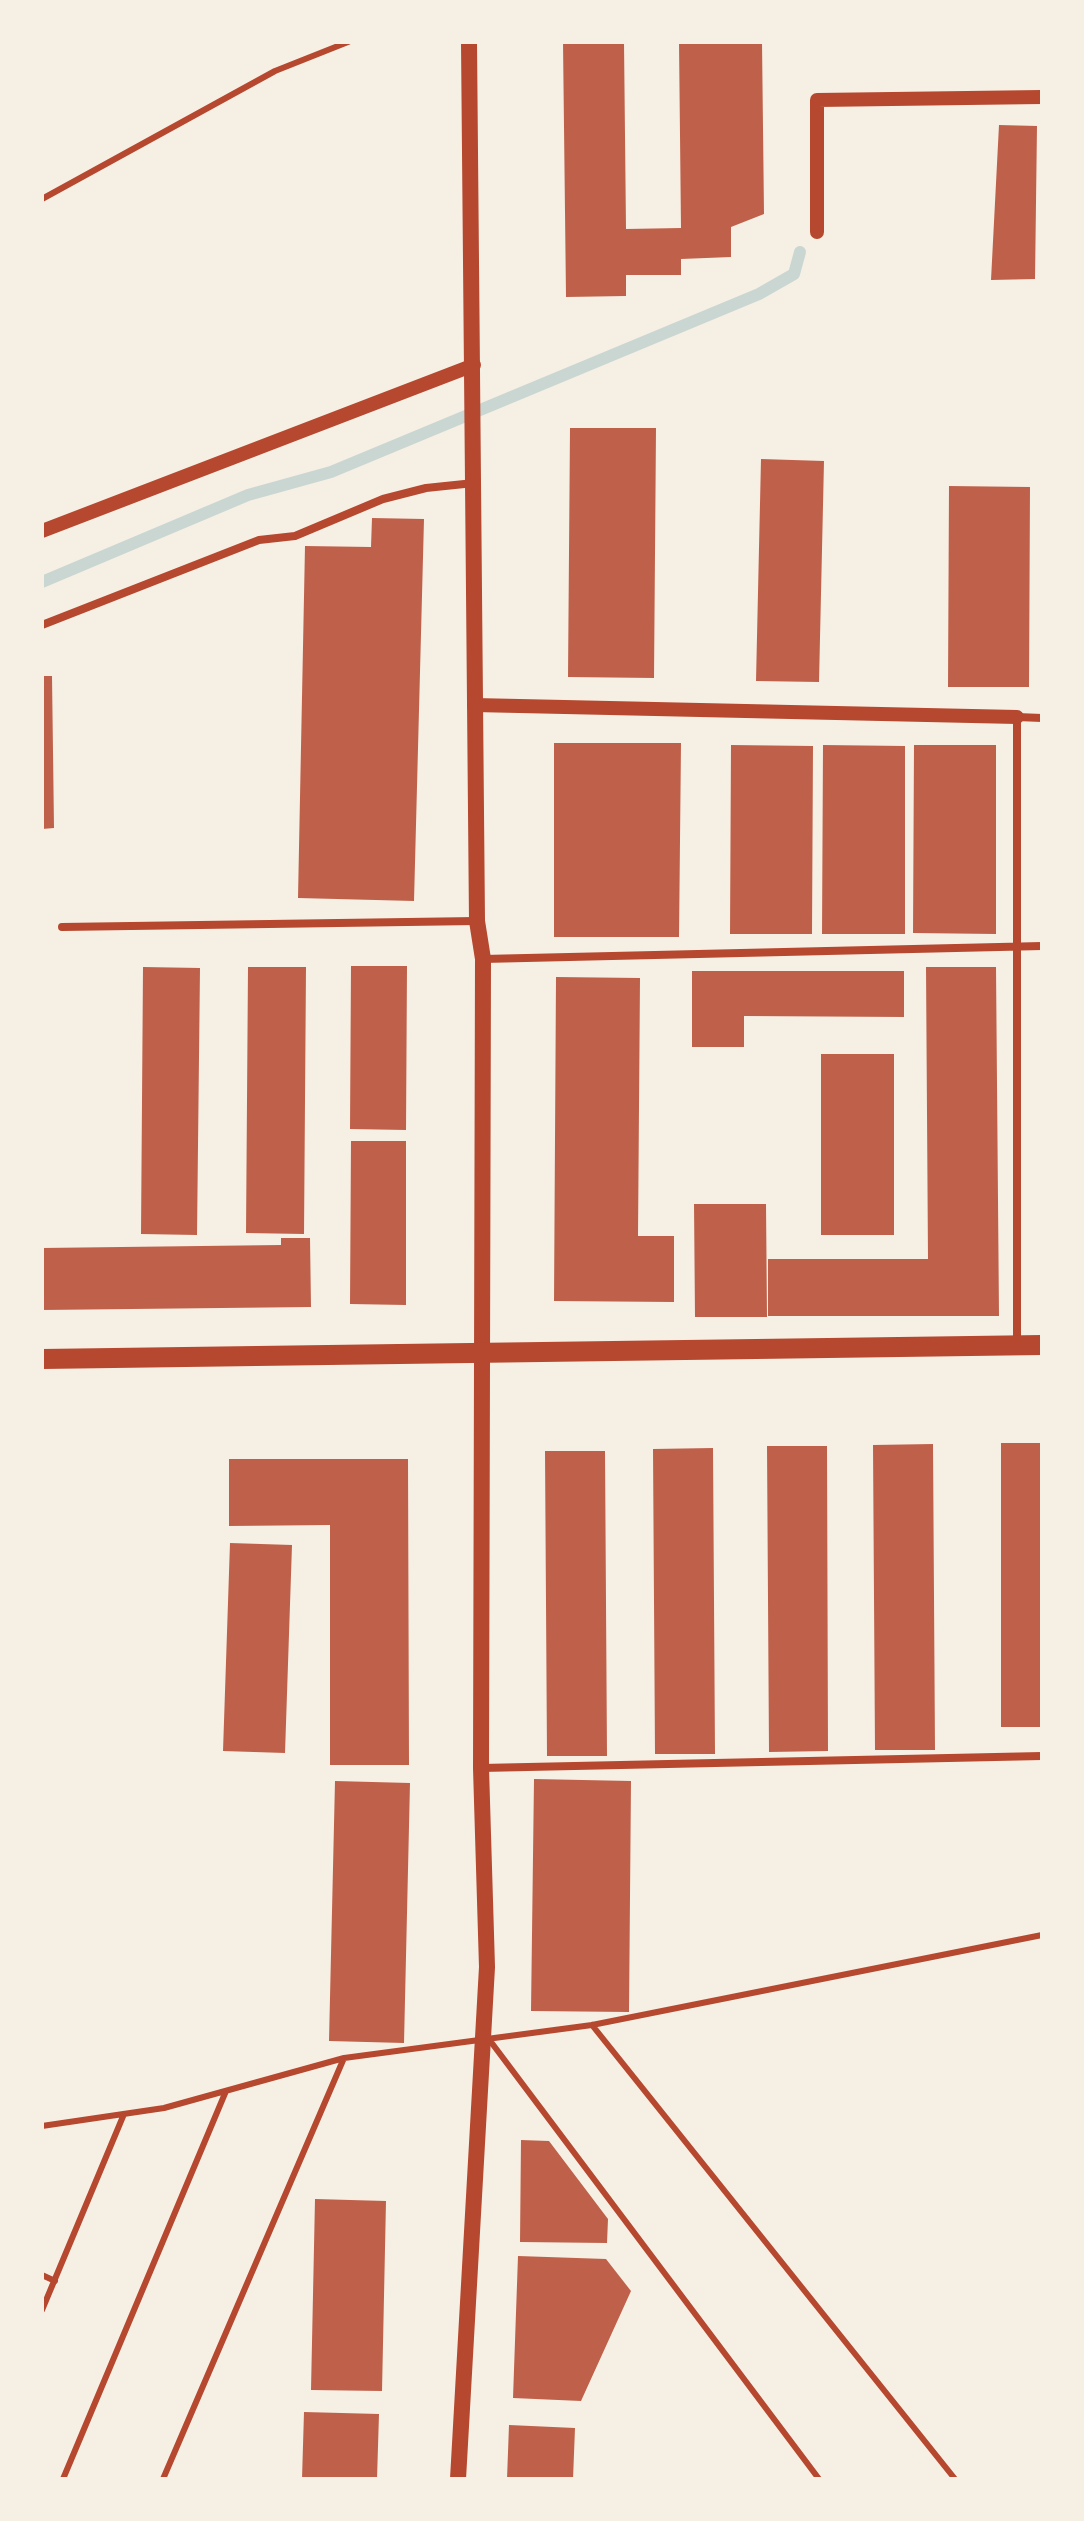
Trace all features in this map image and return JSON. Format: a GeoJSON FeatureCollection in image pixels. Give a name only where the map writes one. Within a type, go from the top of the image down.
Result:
{"type":"FeatureCollection","features":[{"type":"Feature","properties":{"kind":"main road"},"geometry":{"type":"LineString","coordinates":[[458,2479],[487,1967],[481,1768],[483,959],[477,921],[469,42]]}},
{"type":"Feature","properties":{"kind":"main road"},"geometry":{"type":"LineString","coordinates":[[42,1359],[1042,1345]]}},
{"type":"Feature","properties":{"kind":"street"},"geometry":{"type":"LineString","coordinates":[[817,232],[817,100],[1042,97]]}},
{"type":"Feature","properties":{"kind":"street"},"geometry":{"type":"LineString","coordinates":[[42,531],[474,365]]}},
{"type":"Feature","properties":{"kind":"street"},"geometry":{"type":"LineString","coordinates":[[42,625],[259,540],[295,536],[383,499],[426,488],[474,483]]}},
{"type":"Feature","properties":{"kind":"street"},"geometry":{"type":"LineString","coordinates":[[474,705],[1042,718]]}},
{"type":"Feature","properties":{"kind":"street"},"geometry":{"type":"LineString","coordinates":[[1017,717],[1014,946],[1017,1346]]}},
{"type":"Feature","properties":{"kind":"street"},"geometry":{"type":"LineString","coordinates":[[62,927],[477,921]]}},
{"type":"Feature","properties":{"kind":"street"},"geometry":{"type":"LineString","coordinates":[[483,959],[1042,946]]}},
{"type":"Feature","properties":{"kind":"street"},"geometry":{"type":"LineString","coordinates":[[481,1768],[1042,1756]]}},
{"type":"Feature","properties":{"kind":"lane"},"geometry":{"type":"LineString","coordinates":[[42,199],[275,71],[348,42]]}},
{"type":"Feature","properties":{"kind":"lane"},"geometry":{"type":"LineString","coordinates":[[42,2126],[164,2108],[344,2058],[592,2025],[1042,1935]]}},
{"type":"Feature","properties":{"kind":"lane"},"geometry":{"type":"LineString","coordinates":[[592,2025],[955,2479]]}},
{"type":"Feature","properties":{"kind":"lane"},"geometry":{"type":"LineString","coordinates":[[488,2038],[819,2479]]}},
{"type":"Feature","properties":{"kind":"lane"},"geometry":{"type":"LineString","coordinates":[[163,2479],[344,2058]]}},
{"type":"Feature","properties":{"kind":"lane"},"geometry":{"type":"LineString","coordinates":[[63,2479],[226,2091]]}},
{"type":"Feature","properties":{"kind":"lane"},"geometry":{"type":"LineString","coordinates":[[42,2310],[124,2114]]}},
{"type":"Feature","properties":{"kind":"lane"},"geometry":{"type":"LineString","coordinates":[[42,2275],[55,2281]]}},
{"type":"Feature","properties":{"kind":"building"},"geometry":{"type":"Polygon","coordinates":[[[563,42],[624,42],[626,229],[681,228],[679,42],[762,42],[764,214],[731,227],[731,257],[681,259],[681,275],[626,275],[626,296],[566,297],[563,42]]]}},
{"type":"Feature","properties":{"kind":"building"},"geometry":{"type":"Polygon","coordinates":[[[999,125],[1037,126],[1035,279],[991,280],[999,125]]]}},
{"type":"Feature","properties":{"kind":"building"},"geometry":{"type":"Polygon","coordinates":[[[570,428],[656,428],[654,678],[568,677],[570,428]]]}},
{"type":"Feature","properties":{"kind":"building"},"geometry":{"type":"Polygon","coordinates":[[[761,459],[824,461],[819,682],[756,681],[761,459]]]}},
{"type":"Feature","properties":{"kind":"building"},"geometry":{"type":"Polygon","coordinates":[[[949,486],[1030,487],[1029,687],[948,687],[949,486]]]}},
{"type":"Feature","properties":{"kind":"building"},"geometry":{"type":"Polygon","coordinates":[[[372,518],[424,519],[414,901],[298,898],[305,546],[371,547],[372,518]]]}},
{"type":"Feature","properties":{"kind":"building"},"geometry":{"type":"Polygon","coordinates":[[[42,676],[52,676],[54,828],[42,829],[42,676]]]}},
{"type":"Feature","properties":{"kind":"building"},"geometry":{"type":"Polygon","coordinates":[[[554,743],[681,743],[679,937],[554,937],[554,743]]]}},
{"type":"Feature","properties":{"kind":"building"},"geometry":{"type":"Polygon","coordinates":[[[731,745],[813,746],[812,934],[730,934],[731,745]]]}},
{"type":"Feature","properties":{"kind":"building"},"geometry":{"type":"Polygon","coordinates":[[[823,745],[905,746],[905,934],[822,934],[823,745]]]}},
{"type":"Feature","properties":{"kind":"building"},"geometry":{"type":"Polygon","coordinates":[[[914,745],[996,745],[996,934],[913,933],[914,745]]]}},
{"type":"Feature","properties":{"kind":"building"},"geometry":{"type":"Polygon","coordinates":[[[351,966],[407,966],[406,1130],[350,1129],[351,966]]]}},
{"type":"Feature","properties":{"kind":"building"},"geometry":{"type":"Polygon","coordinates":[[[143,967],[200,968],[197,1235],[141,1234],[143,967]]]}},
{"type":"Feature","properties":{"kind":"building"},"geometry":{"type":"Polygon","coordinates":[[[248,967],[306,967],[304,1234],[246,1233],[248,967]]]}},
{"type":"Feature","properties":{"kind":"building"},"geometry":{"type":"Polygon","coordinates":[[[926,967],[996,967],[999,1316],[768,1316],[768,1259],[928,1259],[926,967]]]}},
{"type":"Feature","properties":{"kind":"building"},"geometry":{"type":"Polygon","coordinates":[[[692,971],[904,971],[904,1017],[744,1016],[744,1047],[692,1047],[692,971]]]}},
{"type":"Feature","properties":{"kind":"building"},"geometry":{"type":"Polygon","coordinates":[[[556,977],[640,978],[638,1236],[674,1236],[674,1302],[554,1301],[556,977]]]}},
{"type":"Feature","properties":{"kind":"building"},"geometry":{"type":"Polygon","coordinates":[[[821,1054],[894,1054],[894,1235],[821,1235],[821,1054]]]}},
{"type":"Feature","properties":{"kind":"building"},"geometry":{"type":"Polygon","coordinates":[[[351,1141],[406,1141],[406,1305],[350,1304],[351,1141]]]}},
{"type":"Feature","properties":{"kind":"building"},"geometry":{"type":"Polygon","coordinates":[[[694,1204],[766,1204],[767,1317],[695,1317],[694,1204]]]}},
{"type":"Feature","properties":{"kind":"building"},"geometry":{"type":"Polygon","coordinates":[[[281,1238],[310,1238],[311,1307],[42,1310],[42,1248],[281,1245],[281,1238]]]}},
{"type":"Feature","properties":{"kind":"building"},"geometry":{"type":"Polygon","coordinates":[[[1001,1443],[1042,1443],[1042,1727],[1001,1727],[1001,1443]]]}},
{"type":"Feature","properties":{"kind":"building"},"geometry":{"type":"Polygon","coordinates":[[[933,1444],[935,1750],[875,1750],[873,1445],[933,1444]]]}},
{"type":"Feature","properties":{"kind":"building"},"geometry":{"type":"Polygon","coordinates":[[[767,1446],[827,1446],[828,1751],[769,1752],[767,1446]]]}},
{"type":"Feature","properties":{"kind":"building"},"geometry":{"type":"Polygon","coordinates":[[[713,1448],[715,1754],[655,1754],[653,1449],[713,1448]]]}},
{"type":"Feature","properties":{"kind":"building"},"geometry":{"type":"Polygon","coordinates":[[[545,1451],[605,1451],[607,1756],[547,1756],[545,1451]]]}},
{"type":"Feature","properties":{"kind":"building"},"geometry":{"type":"Polygon","coordinates":[[[229,1459],[408,1459],[409,1765],[330,1765],[330,1525],[229,1526],[229,1459]]]}},
{"type":"Feature","properties":{"kind":"building"},"geometry":{"type":"Polygon","coordinates":[[[230,1543],[292,1545],[285,1753],[223,1751],[230,1543]]]}},
{"type":"Feature","properties":{"kind":"building"},"geometry":{"type":"Polygon","coordinates":[[[534,1779],[631,1781],[629,2012],[531,2011],[534,1779]]]}},
{"type":"Feature","properties":{"kind":"building"},"geometry":{"type":"Polygon","coordinates":[[[335,1781],[410,1783],[404,2043],[329,2041],[335,1781]]]}},
{"type":"Feature","properties":{"kind":"building"},"geometry":{"type":"Polygon","coordinates":[[[521,2140],[549,2141],[608,2219],[607,2243],[520,2242],[521,2140]]]}},
{"type":"Feature","properties":{"kind":"building"},"geometry":{"type":"Polygon","coordinates":[[[315,2199],[386,2201],[382,2391],[311,2390],[315,2199]]]}},
{"type":"Feature","properties":{"kind":"building"},"geometry":{"type":"Polygon","coordinates":[[[518,2256],[606,2259],[631,2291],[581,2401],[513,2398],[518,2256]]]}},
{"type":"Feature","properties":{"kind":"building"},"geometry":{"type":"Polygon","coordinates":[[[304,2412],[379,2414],[377,2479],[302,2479],[304,2412]]]}},
{"type":"Feature","properties":{"kind":"building"},"geometry":{"type":"Polygon","coordinates":[[[509,2425],[575,2428],[573,2479],[507,2479],[509,2425]]]}},
{"type":"Feature","properties":{"kind":"waterway"},"geometry":{"type":"LineString","coordinates":[[42,582],[248,495],[331,472],[759,294],[794,274],[800,252]]}}]}
